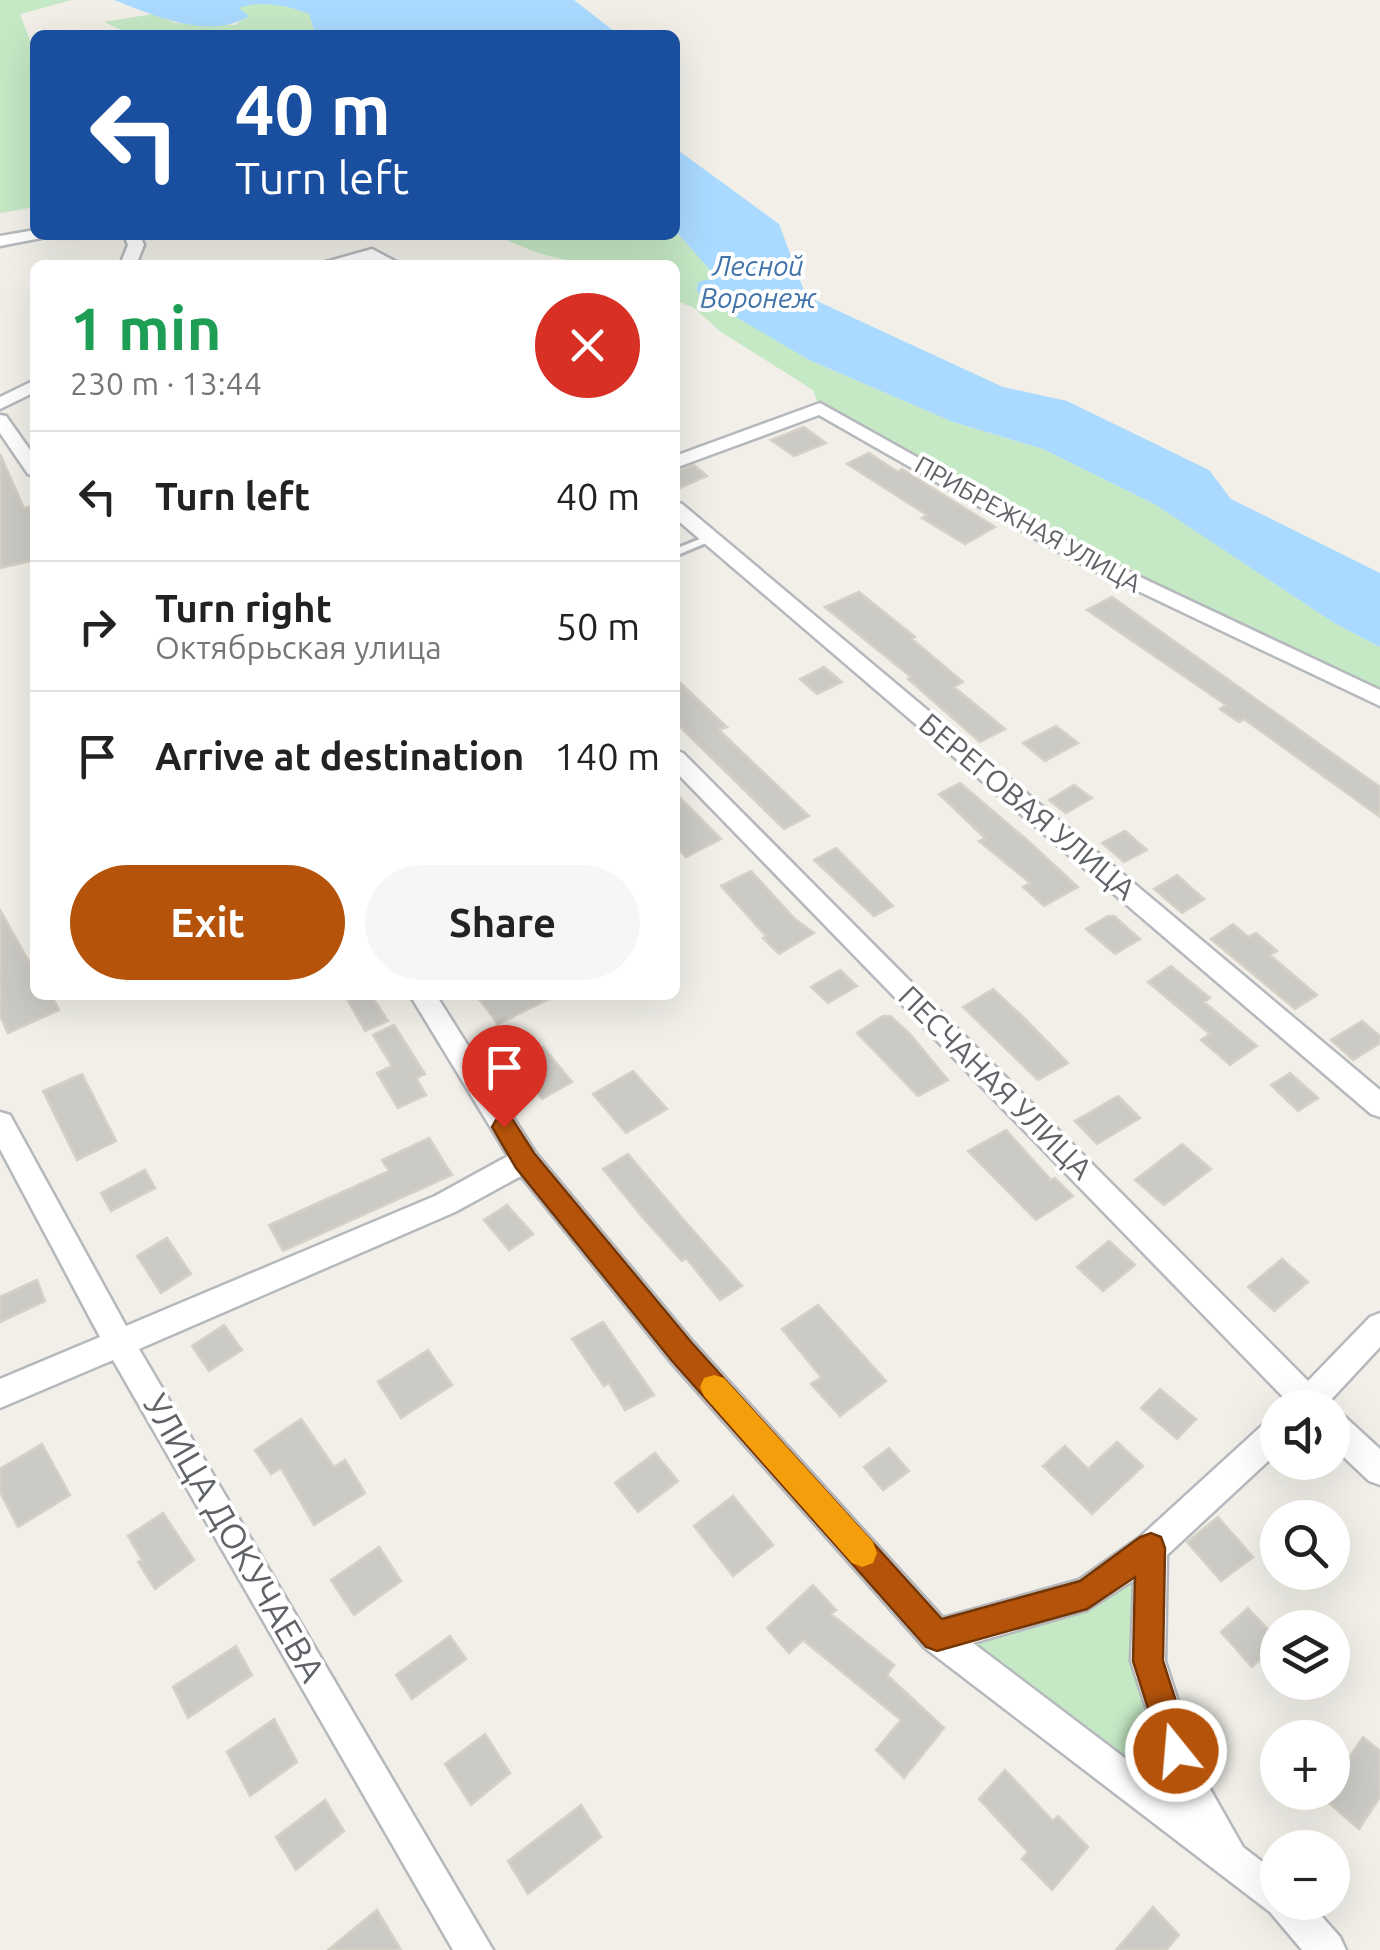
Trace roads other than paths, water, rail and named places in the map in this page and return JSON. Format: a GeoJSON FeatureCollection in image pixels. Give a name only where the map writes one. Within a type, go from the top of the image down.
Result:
{"type":"FeatureCollection","features":[{"type":"Feature","properties":{"kind":"street"},"geometry":{"type":"LineString","coordinates":[[0,240],[30,236]]}},
{"type":"Feature","properties":{"kind":"street"},"geometry":{"type":"LineString","coordinates":[[345,260],[372,254],[384,260]]}},
{"type":"Feature","properties":{"kind":"street"},"geometry":{"type":"LineString","coordinates":[[0,404],[30,388]]}},
{"type":"Feature","properties":{"kind":"street","name":"ПРИБРЕЖНАЯ УЛИЦА"},"geometry":{"type":"LineString","coordinates":[[680,460],[820,408],[1080,556],[1380,700]]}},
{"type":"Feature","properties":{"kind":"street"},"geometry":{"type":"LineString","coordinates":[[0,420],[30,463]]}},
{"type":"Feature","properties":{"kind":"street","name":"БЕРЕГОВАЯ УЛИЦА"},"geometry":{"type":"LineString","coordinates":[[680,512],[1380,1106]]}},
{"type":"Feature","properties":{"kind":"street","name":"ПЕСЧАНАЯ УЛИЦА"},"geometry":{"type":"LineString","coordinates":[[680,763],[1293,1390]]}},
{"type":"Feature","properties":{"kind":"street"},"geometry":{"type":"LineString","coordinates":[[426,1000],[525,1160],[682,1352],[937,1636],[1260,1884]]}},
{"type":"Feature","properties":{"kind":"street","name":"УЛИЦА ДОКУЧАЕВА"},"geometry":{"type":"LineString","coordinates":[[0,1123],[118,1342],[474,1950]]}},
{"type":"Feature","properties":{"kind":"street"},"geometry":{"type":"LineString","coordinates":[[0,1394],[444,1204],[525,1160]]}},
{"type":"Feature","properties":{"kind":"street"},"geometry":{"type":"LineString","coordinates":[[1323,1390],[1380,1326]]}},
{"type":"Feature","properties":{"kind":"street"},"geometry":{"type":"LineString","coordinates":[[1350,1442],[1380,1470]]}},
{"type":"Feature","properties":{"kind":"street"},"geometry":{"type":"LineString","coordinates":[[937,1636],[1087,1594],[1151,1548],[1260,1448]]}},
{"type":"Feature","properties":{"kind":"street"},"geometry":{"type":"LineString","coordinates":[[1151,1548],[1148,1661],[1186,1780],[1234,1864]]}},
{"type":"Feature","properties":{"kind":"street"},"geometry":{"type":"LineString","coordinates":[[1300,1920],[1328,1950]]}},
{"type":"Feature","properties":{"kind":"lane"},"geometry":{"type":"LineString","coordinates":[[680,551],[710,538]]}},
{"type":"Feature","properties":{"kind":"water"},"geometry":{"type":"Polygon","coordinates":[[[114,0],[574,0],[613,30],[314,30],[309,14],[265,4],[239,8],[249,16],[217,26],[164,18],[114,0]]]}},
{"type":"Feature","properties":{"kind":"water","name":"Лесной Воронеж"},"geometry":{"type":"Polygon","coordinates":[[[680,152],[779,224],[806,296],[1003,387],[1067,401],[1209,470],[1231,499],[1380,573],[1380,647],[1334,623],[1156,505],[1043,449],[953,422],[809,360],[704,298],[697,291],[698,282],[716,277],[680,236],[680,152]]]}}]}
